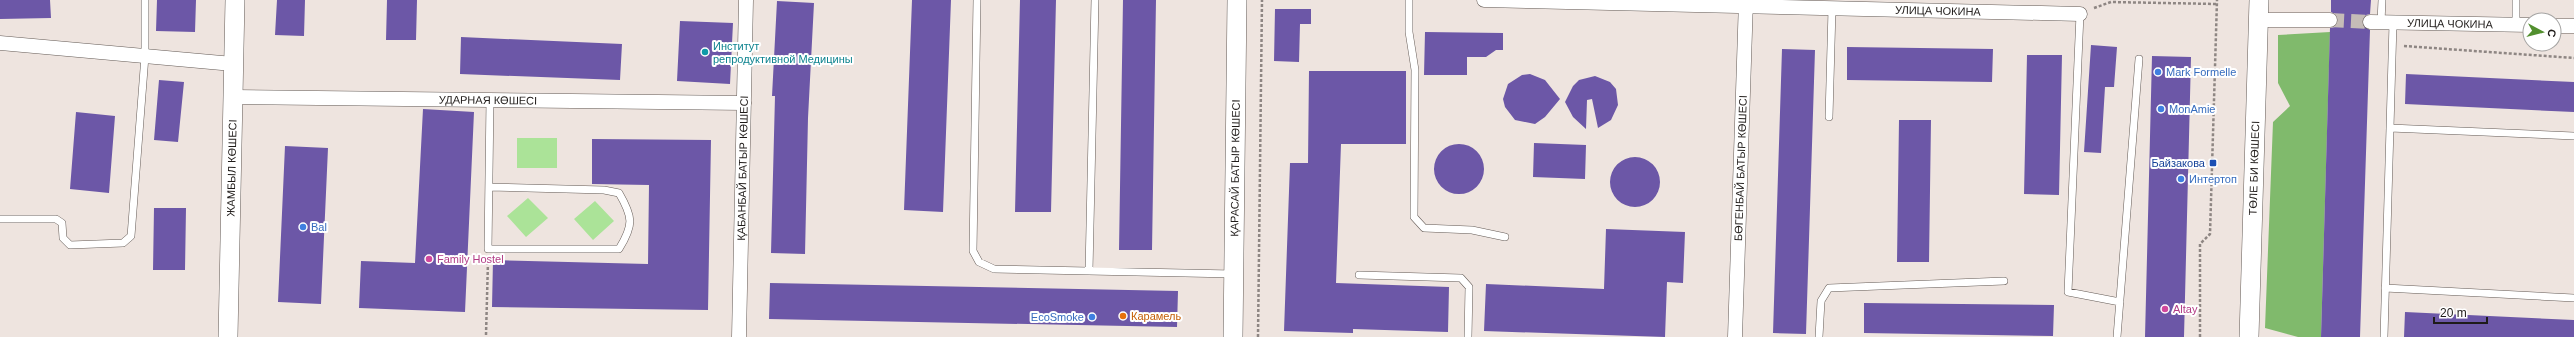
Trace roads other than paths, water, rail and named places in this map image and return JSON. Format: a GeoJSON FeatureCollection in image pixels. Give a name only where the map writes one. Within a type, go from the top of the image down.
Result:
{"type":"FeatureCollection","features":[{"type":"Feature","properties":{"kind":"street","name":"ЖАМБЫЛ КӨШЕСІ"},"geometry":{"type":"LineString","coordinates":[[228,337],[235,0]]}},
{"type":"Feature","properties":{"kind":"street","name":"ҚАБАНБАЙ БАТЫР КӨШЕСІ"},"geometry":{"type":"LineString","coordinates":[[739,337],[746,0]]}},
{"type":"Feature","properties":{"kind":"street","name":"ҚАРАСАЙ БАТЫР КӨШЕСІ"},"geometry":{"type":"LineString","coordinates":[[1233,337],[1237,0]]}},
{"type":"Feature","properties":{"kind":"street","name":"УЛИЦА ЧОКИНА"},"geometry":{"type":"LineString","coordinates":[[1484,0],[1746,3],[1832,9],[2080,14]]}},
{"type":"Feature","properties":{"kind":"street","name":"ТӨЛЕ БИ КӨШЕСІ"},"geometry":{"type":"LineString","coordinates":[[2249,337],[2259,0]]}},
{"type":"Feature","properties":{"kind":"street","name":"БӨГЕНБАЙ БАТЫР КӨШЕСІ"},"geometry":{"type":"LineString","coordinates":[[1735,337],[1746,3]]}},
{"type":"Feature","properties":{"kind":"street"},"geometry":{"type":"LineString","coordinates":[[2258,20],[2330,20]]}},
{"type":"Feature","properties":{"kind":"street","name":"УЛИЦА ЧОКИНА"},"geometry":{"type":"LineString","coordinates":[[2381,22],[2522,25]]}},
{"type":"Feature","properties":{"kind":"street"},"geometry":{"type":"LineString","coordinates":[[2562,26],[2574,26]]}},
{"type":"Feature","properties":{"kind":"street"},"geometry":{"type":"LineString","coordinates":[[0,43],[234,64]]}},
{"type":"Feature","properties":{"kind":"street","name":"УДАРНАЯ КӨШЕСІ"},"geometry":{"type":"LineString","coordinates":[[233,97],[744,103]]}},
{"type":"Feature","properties":{"kind":"lane"},"geometry":{"type":"LineString","coordinates":[[0,219],[56,219],[62,223],[63,238],[70,245],[123,243],[131,236],[145,56],[146,0]]}},
{"type":"Feature","properties":{"kind":"lane"},"geometry":{"type":"LineString","coordinates":[[977,0],[973,251],[979,262],[994,268],[1233,274]]}},
{"type":"Feature","properties":{"kind":"lane"},"geometry":{"type":"LineString","coordinates":[[1089,271],[1096,0]]}},
{"type":"Feature","properties":{"kind":"lane"},"geometry":{"type":"LineString","coordinates":[[1409,0],[1409,32],[1414,70],[1414,217],[1424,228],[1472,230],[1505,237]]}},
{"type":"Feature","properties":{"kind":"lane"},"geometry":{"type":"LineString","coordinates":[[2382,0],[2381,22],[2392,42],[2384,337]]}},
{"type":"Feature","properties":{"kind":"lane"},"geometry":{"type":"LineString","coordinates":[[2516,0],[2516,25]]}},
{"type":"Feature","properties":{"kind":"lane"},"geometry":{"type":"LineString","coordinates":[[1829,117],[1832,9]]}},
{"type":"Feature","properties":{"kind":"lane"},"geometry":{"type":"LineString","coordinates":[[2080,14],[2068,292],[2120,302]]}},
{"type":"Feature","properties":{"kind":"lane"},"geometry":{"type":"LineString","coordinates":[[2117,337],[2140,58]]}},
{"type":"Feature","properties":{"kind":"lane"},"geometry":{"type":"LineString","coordinates":[[489,187],[604,190],[619,193],[630,212],[628,235],[619,249],[488,249],[490,100]]}},
{"type":"Feature","properties":{"kind":"lane"},"geometry":{"type":"LineString","coordinates":[[2390,128],[2574,136]]}},
{"type":"Feature","properties":{"kind":"lane"},"geometry":{"type":"LineString","coordinates":[[1359,275],[1461,278],[1470,287],[1468,337]]}},
{"type":"Feature","properties":{"kind":"lane"},"geometry":{"type":"LineString","coordinates":[[1819,337],[1821,301],[1829,288],[2004,281]]}},
{"type":"Feature","properties":{"kind":"lane"},"geometry":{"type":"LineString","coordinates":[[2385,288],[2574,298]]}},
{"type":"Feature","properties":{"kind":"tunnel"},"geometry":{"type":"LineString","coordinates":[[2330,20],[2370,22]]}},
{"type":"Feature","properties":{"kind":"place","name":"Институт репродуктивной Медицины"},"geometry":{"type":"Point","coordinates":[705,52]}},
{"type":"Feature","properties":{"kind":"place","name":"Mark Formelle"},"geometry":{"type":"Point","coordinates":[2158,72]}},
{"type":"Feature","properties":{"kind":"place","name":"MonAmie"},"geometry":{"type":"Point","coordinates":[2161,109]}},
{"type":"Feature","properties":{"kind":"place","name":"Байзакова"},"geometry":{"type":"Point","coordinates":[2213,163]}},
{"type":"Feature","properties":{"kind":"place","name":"Интертоп"},"geometry":{"type":"Point","coordinates":[2181,179]}},
{"type":"Feature","properties":{"kind":"place","name":"Bal"},"geometry":{"type":"Point","coordinates":[303,227]}},
{"type":"Feature","properties":{"kind":"place","name":"Family Hostel"},"geometry":{"type":"Point","coordinates":[429,259]}},
{"type":"Feature","properties":{"kind":"place","name":"Altay"},"geometry":{"type":"Point","coordinates":[2165,309]}},
{"type":"Feature","properties":{"kind":"place","name":"Карамель"},"geometry":{"type":"Point","coordinates":[1123,316]}},
{"type":"Feature","properties":{"kind":"place","name":"EcoSmoke"},"geometry":{"type":"Point","coordinates":[1092,317]}}]}
